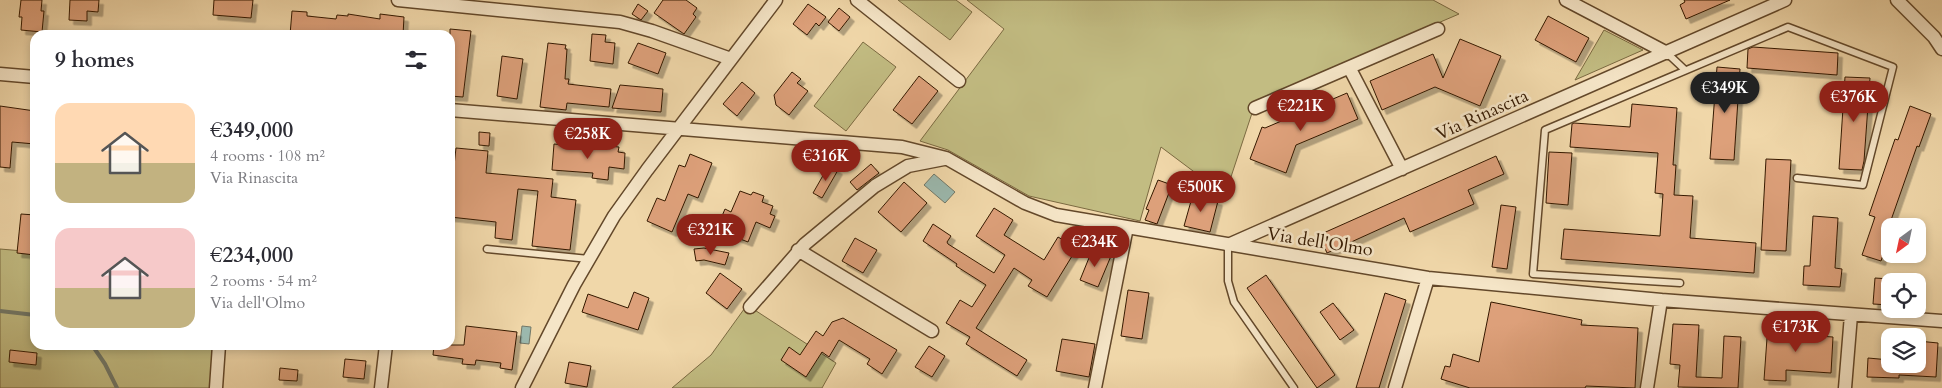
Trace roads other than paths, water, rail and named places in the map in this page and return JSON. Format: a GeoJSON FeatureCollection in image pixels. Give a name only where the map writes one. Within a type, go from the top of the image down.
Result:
{"type":"FeatureCollection","features":[{"type":"Feature","properties":{"kind":"street"},"geometry":{"type":"LineString","coordinates":[[398,0],[620,22],[652,30],[731,59]]}},
{"type":"Feature","properties":{"kind":"street"},"geometry":{"type":"LineString","coordinates":[[522,388],[589,259],[624,202],[776,0]]}},
{"type":"Feature","properties":{"kind":"street"},"geometry":{"type":"LineString","coordinates":[[856,0],[959,81]]}},
{"type":"Feature","properties":{"kind":"street"},"geometry":{"type":"LineString","coordinates":[[1566,0],[1667,53]]}},
{"type":"Feature","properties":{"kind":"street","name":"Via Rinascita"},"geometry":{"type":"LineString","coordinates":[[1750,17],[1763,0]]}},
{"type":"Feature","properties":{"kind":"street","name":"Via Rinascita"},"geometry":{"type":"LineString","coordinates":[[1228,245],[1785,0]]}},
{"type":"Feature","properties":{"kind":"street"},"geometry":{"type":"LineString","coordinates":[[1897,0],[1934,37],[1942,49]]}},
{"type":"Feature","properties":{"kind":"street"},"geometry":{"type":"LineString","coordinates":[[1255,108],[1350,69],[1438,29]]}},
{"type":"Feature","properties":{"kind":"street"},"geometry":{"type":"LineString","coordinates":[[1350,69],[1402,169]]}},
{"type":"Feature","properties":{"kind":"street"},"geometry":{"type":"LineString","coordinates":[[0,74],[30,77]]}},
{"type":"Feature","properties":{"kind":"street","name":"Via dell'Olmo"},"geometry":{"type":"LineString","coordinates":[[455,110],[678,130],[890,145],[919,150],[946,158],[1025,203],[1047,213],[1428,278],[1660,300],[1942,322]]}},
{"type":"Feature","properties":{"kind":"street"},"geometry":{"type":"LineString","coordinates":[[750,307],[798,250],[883,180],[915,164],[946,158]]}},
{"type":"Feature","properties":{"kind":"street"},"geometry":{"type":"LineString","coordinates":[[1095,388],[1127,226]]}},
{"type":"Feature","properties":{"kind":"street"},"geometry":{"type":"LineString","coordinates":[[798,250],[932,330]]}},
{"type":"Feature","properties":{"kind":"street"},"geometry":{"type":"LineString","coordinates":[[1395,388],[1428,278]]}},
{"type":"Feature","properties":{"kind":"street"},"geometry":{"type":"LineString","coordinates":[[1647,388],[1660,300]]}},
{"type":"Feature","properties":{"kind":"street"},"geometry":{"type":"LineString","coordinates":[[1845,388],[1851,315]]}},
{"type":"Feature","properties":{"kind":"street"},"geometry":{"type":"LineString","coordinates":[[216,388],[219,350]]}},
{"type":"Feature","properties":{"kind":"street"},"geometry":{"type":"LineString","coordinates":[[381,388],[385,350]]}},
{"type":"Feature","properties":{"kind":"lane"},"geometry":{"type":"LineString","coordinates":[[1680,283],[1533,274],[1545,130],[1788,27],[1893,67],[1864,185],[1797,178]]}},
{"type":"Feature","properties":{"kind":"lane"},"geometry":{"type":"LineString","coordinates":[[1667,53],[1686,70]]}},
{"type":"Feature","properties":{"kind":"lane"},"geometry":{"type":"LineString","coordinates":[[1228,245],[1228,281],[1234,302],[1294,388]]}},
{"type":"Feature","properties":{"kind":"lane"},"geometry":{"type":"LineString","coordinates":[[486,249],[589,259]]}},
{"type":"Feature","properties":{"kind":"waterway"},"geometry":{"type":"LineString","coordinates":[[0,311],[30,314]]}},
{"type":"Feature","properties":{"kind":"waterway"},"geometry":{"type":"LineString","coordinates":[[95,350],[117,388]]}}]}
